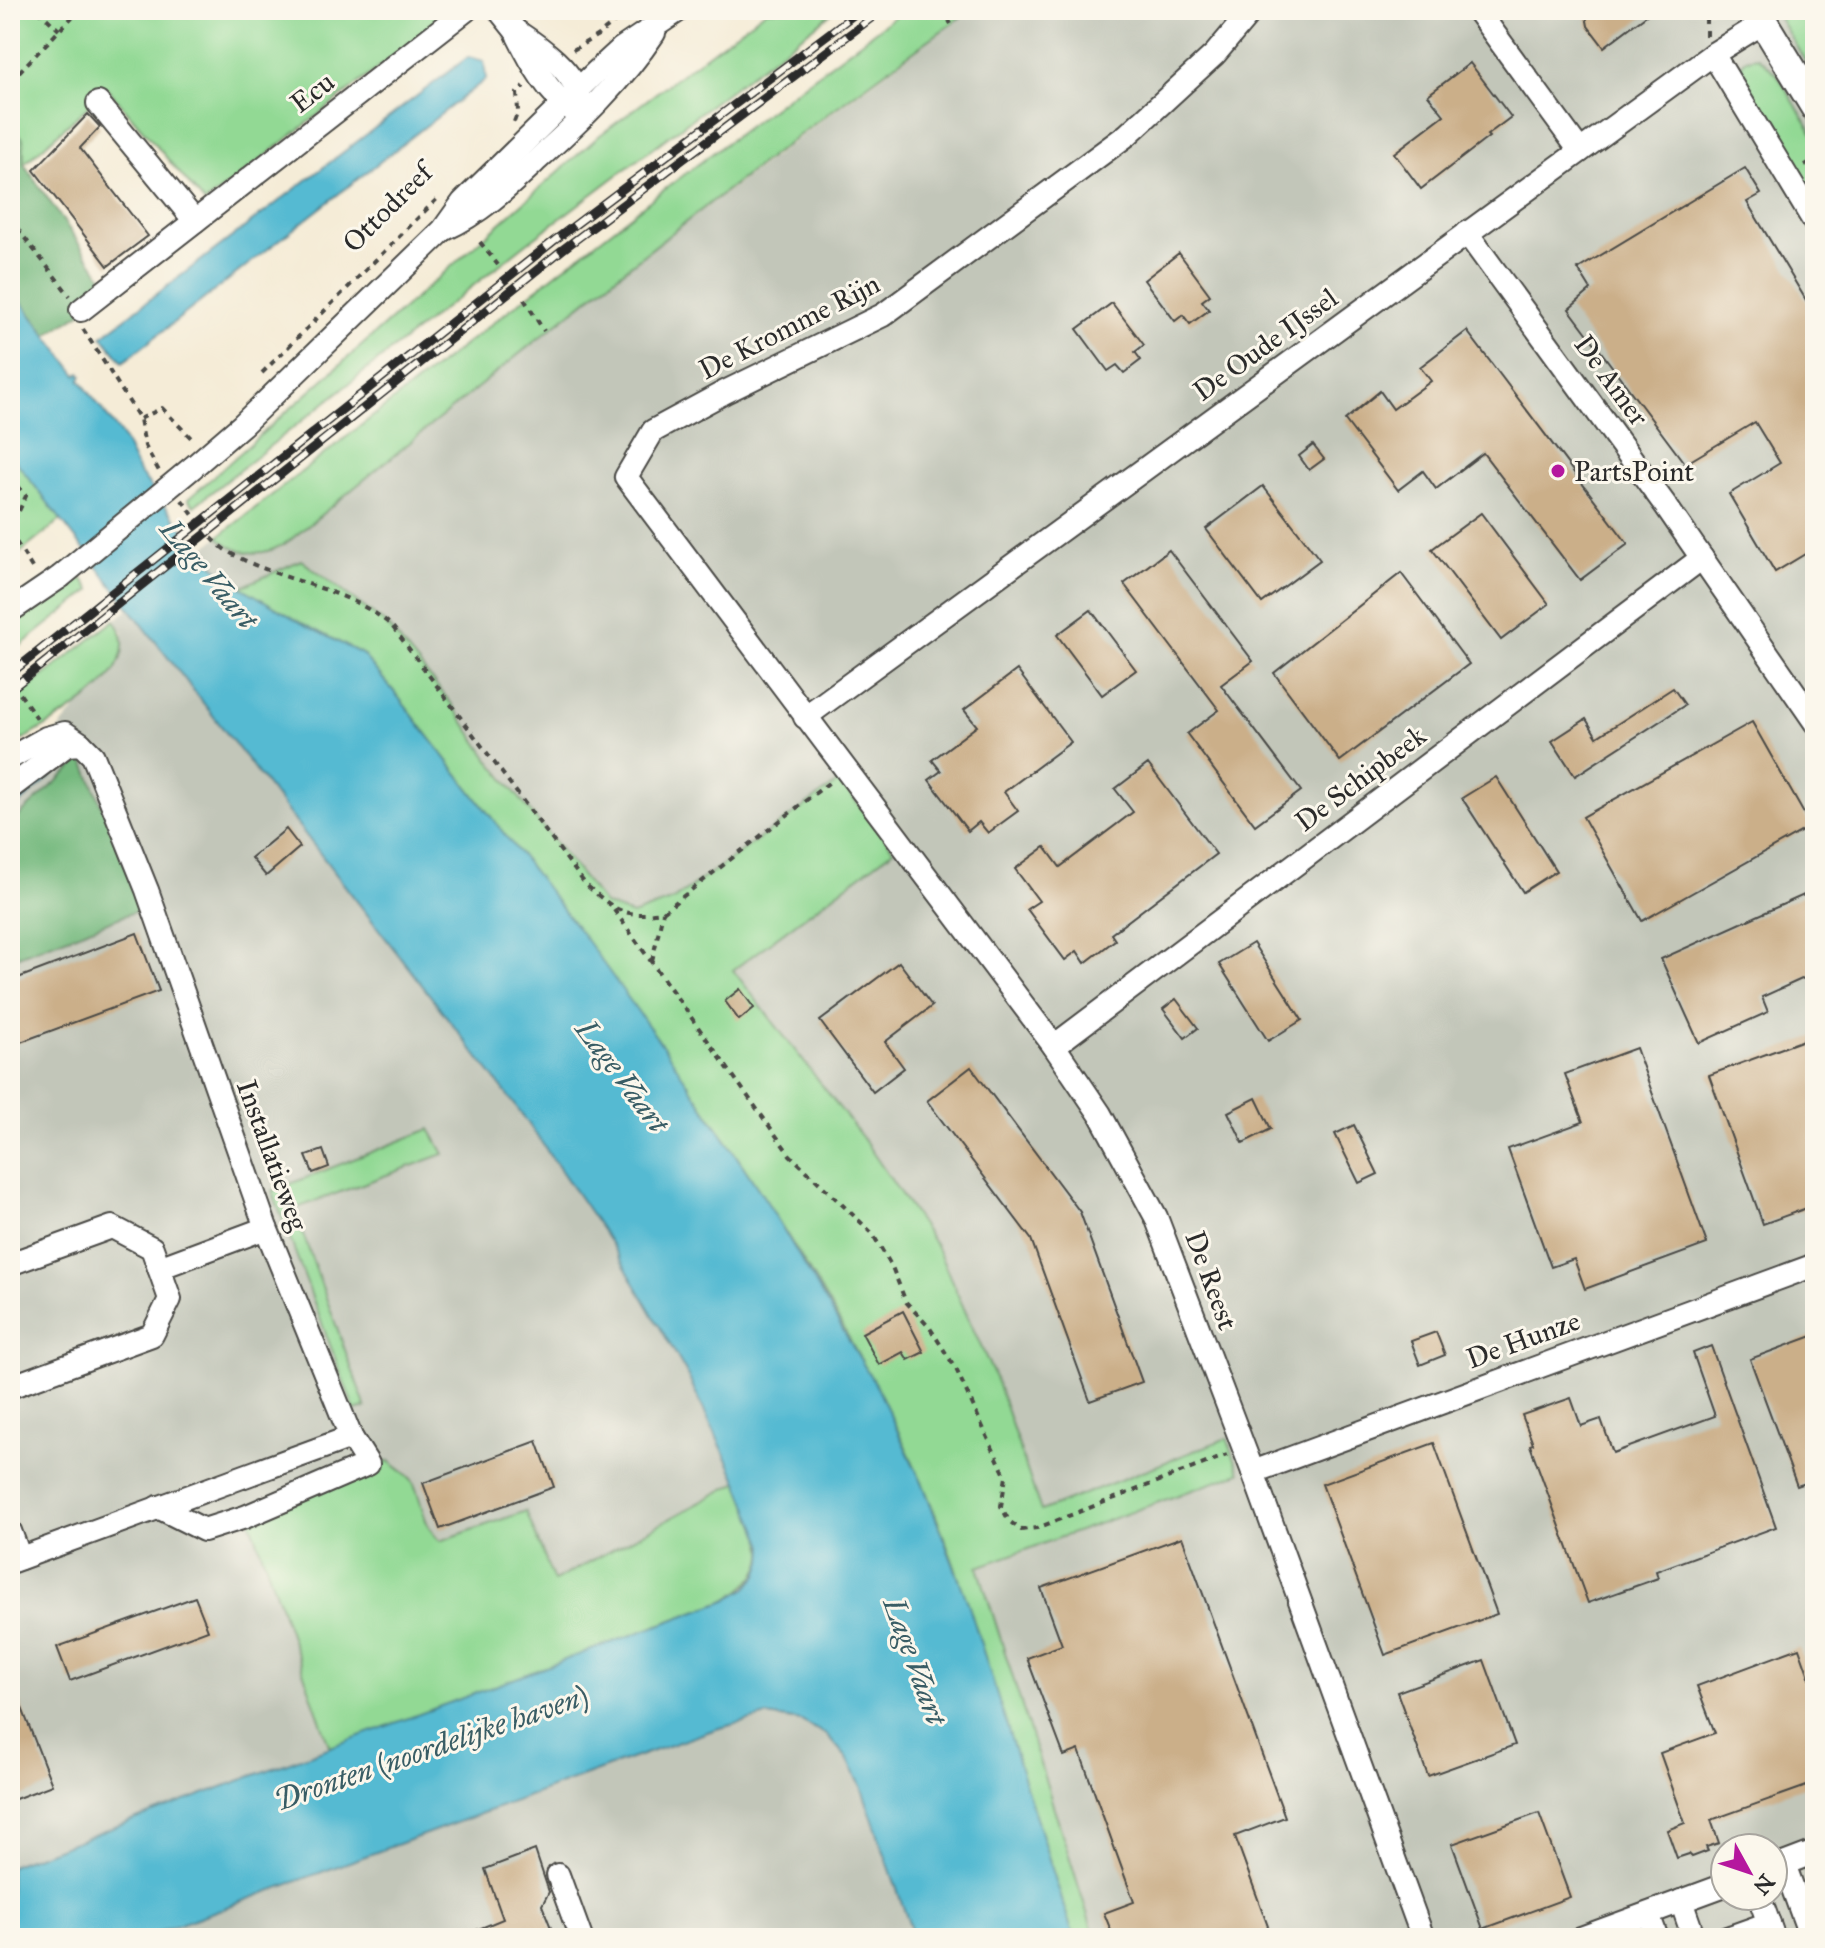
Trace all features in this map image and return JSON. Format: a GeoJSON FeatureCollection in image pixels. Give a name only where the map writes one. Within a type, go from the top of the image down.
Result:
{"type":"FeatureCollection","features":[{"type":"Feature","properties":{"kind":"main road"},"geometry":{"type":"LineString","coordinates":[[1760,16],[1815,107]]}},
{"type":"Feature","properties":{"kind":"street","name":"Ecu"},"geometry":{"type":"LineString","coordinates":[[81,310],[466,10]]}},
{"type":"Feature","properties":{"kind":"street"},"geometry":{"type":"LineString","coordinates":[[499,10],[584,117]]}},
{"type":"Feature","properties":{"kind":"street","name":"Ottodreef"},"geometry":{"type":"LineString","coordinates":[[10,611],[60,577],[242,425],[443,230],[463,202],[621,49],[679,10]]}},
{"type":"Feature","properties":{"kind":"street","name":"De Kromme Rijn"},"geometry":{"type":"LineString","coordinates":[[805,717],[626,477],[653,431],[883,315],[1127,135],[1215,54],[1252,10]]}},
{"type":"Feature","properties":{"kind":"street"},"geometry":{"type":"LineString","coordinates":[[1477,10],[1580,151]]}},
{"type":"Feature","properties":{"kind":"street","name":"De Oude IJssel"},"geometry":{"type":"LineString","coordinates":[[805,717],[1713,54],[1760,16]]}},
{"type":"Feature","properties":{"kind":"street","name":"Ottodreef"},"geometry":{"type":"LineString","coordinates":[[443,230],[470,218],[584,117],[635,61],[659,25]]}},
{"type":"Feature","properties":{"kind":"street"},"geometry":{"type":"LineString","coordinates":[[1713,54],[1815,223]]}},
{"type":"Feature","properties":{"kind":"street"},"geometry":{"type":"LineString","coordinates":[[98,103],[195,221]]}},
{"type":"Feature","properties":{"kind":"street","name":"De Amer"},"geometry":{"type":"LineString","coordinates":[[1467,233],[1702,558],[1815,722]]}},
{"type":"Feature","properties":{"kind":"street","name":"De Schipbeek"},"geometry":{"type":"LineString","coordinates":[[1054,1046],[1702,558]]}},
{"type":"Feature","properties":{"kind":"street","name":"De Reest"},"geometry":{"type":"LineString","coordinates":[[805,717],[1054,1046],[1100,1114],[1156,1217],[1253,1472],[1423,1938]]}},
{"type":"Feature","properties":{"kind":"street"},"geometry":{"type":"LineString","coordinates":[[10,758],[46,738],[65,733],[81,744]]}},
{"type":"Feature","properties":{"kind":"street"},"geometry":{"type":"LineString","coordinates":[[10,788],[67,745],[81,744]]}},
{"type":"Feature","properties":{"kind":"street","name":"Installatieweg"},"geometry":{"type":"LineString","coordinates":[[81,744],[93,756],[147,890],[266,1228],[351,1437],[368,1464],[245,1517],[204,1530],[158,1507]]}},
{"type":"Feature","properties":{"kind":"street"},"geometry":{"type":"LineString","coordinates":[[10,1264],[112,1227],[152,1248],[170,1299],[152,1335],[10,1387]]}},
{"type":"Feature","properties":{"kind":"street"},"geometry":{"type":"LineString","coordinates":[[159,1268],[266,1228]]}},
{"type":"Feature","properties":{"kind":"street","name":"De Hunze"},"geometry":{"type":"LineString","coordinates":[[1253,1472],[1815,1265]]}},
{"type":"Feature","properties":{"kind":"street"},"geometry":{"type":"LineString","coordinates":[[10,1531],[15,1560],[351,1437]]}},
{"type":"Feature","properties":{"kind":"street"},"geometry":{"type":"LineString","coordinates":[[1789,1862],[1815,1852]]}},
{"type":"Feature","properties":{"kind":"street"},"geometry":{"type":"LineString","coordinates":[[558,1875],[581,1938]]}},
{"type":"Feature","properties":{"kind":"street"},"geometry":{"type":"LineString","coordinates":[[1789,1890],[1811,1938]]}},
{"type":"Feature","properties":{"kind":"street"},"geometry":{"type":"LineString","coordinates":[[1581,1938],[1709,1891]]}},
{"type":"Feature","properties":{"kind":"street"},"geometry":{"type":"LineString","coordinates":[[1681,1901],[1694,1938]]}},
{"type":"Feature","properties":{"kind":"street"},"geometry":{"type":"LineString","coordinates":[[1648,1914],[1657,1938]]}},
{"type":"Feature","properties":{"kind":"street"},"geometry":{"type":"LineString","coordinates":[[1727,1938],[1772,1930]]}},
{"type":"Feature","properties":{"kind":"path"},"geometry":{"type":"LineString","coordinates":[[38,10],[59,30]]}},
{"type":"Feature","properties":{"kind":"path"},"geometry":{"type":"LineString","coordinates":[[10,66],[18,73],[79,10]]}},
{"type":"Feature","properties":{"kind":"path"},"geometry":{"type":"LineString","coordinates":[[513,124],[518,111],[517,93],[630,10]]}},
{"type":"Feature","properties":{"kind":"path"},"geometry":{"type":"LineString","coordinates":[[943,10],[951,24]]}},
{"type":"Feature","properties":{"kind":"path","name":"Ottodreef"},"geometry":{"type":"LineString","coordinates":[[260,375],[445,192]]}},
{"type":"Feature","properties":{"kind":"path"},"geometry":{"type":"LineString","coordinates":[[10,219],[81,310],[83,332],[140,419],[145,446],[167,481]]}},
{"type":"Feature","properties":{"kind":"path"},"geometry":{"type":"LineString","coordinates":[[480,242],[498,265]]}},
{"type":"Feature","properties":{"kind":"path"},"geometry":{"type":"LineString","coordinates":[[524,299],[544,331]]}},
{"type":"Feature","properties":{"kind":"path"},"geometry":{"type":"LineString","coordinates":[[140,419],[162,408],[195,444],[204,434]]}},
{"type":"Feature","properties":{"kind":"path"},"geometry":{"type":"LineString","coordinates":[[10,476],[26,496],[10,531],[36,574]]}},
{"type":"Feature","properties":{"kind":"path"},"geometry":{"type":"LineString","coordinates":[[175,491],[224,550],[262,568],[358,602],[392,626],[586,885],[613,908],[790,1155],[872,1233],[892,1267],[906,1302],[930,1328],[956,1369],[1006,1477],[1001,1506],[1009,1521],[1021,1530],[1037,1528],[1244,1449]]}},
{"type":"Feature","properties":{"kind":"path"},"geometry":{"type":"LineString","coordinates":[[20,694],[43,726]]}},
{"type":"Feature","properties":{"kind":"path"},"geometry":{"type":"LineString","coordinates":[[613,908],[636,916],[663,912],[845,770]]}},
{"type":"Feature","properties":{"kind":"path"},"geometry":{"type":"LineString","coordinates":[[652,962],[663,912]]}},
{"type":"Feature","properties":{"kind":"shaded area"},"geometry":{"type":"Polygon","coordinates":[[[971,10],[1815,10],[1815,1938],[10,1938],[10,775],[39,752],[80,704],[103,684],[124,633],[115,620],[218,537],[229,546],[279,548],[544,331],[971,10]]]}},
{"type":"Feature","properties":{"kind":"green space"},"geometry":{"type":"Polygon","coordinates":[[[10,10],[453,10],[205,203],[108,89],[24,164],[23,139],[10,127],[10,10]]]}},
{"type":"Feature","properties":{"kind":"green space"},"geometry":{"type":"Polygon","coordinates":[[[767,10],[836,10],[526,244],[194,506],[188,499],[600,135],[767,10]]]}},
{"type":"Feature","properties":{"kind":"green space"},"geometry":{"type":"Polygon","coordinates":[[[903,10],[971,10],[710,203],[289,541],[271,550],[253,553],[235,548],[218,537],[657,195],[903,10]]]}},
{"type":"Feature","properties":{"kind":"green space"},"geometry":{"type":"Polygon","coordinates":[[[1774,10],[1813,10],[1815,13],[1815,77],[1774,10]]]}},
{"type":"Feature","properties":{"kind":"green space"},"geometry":{"type":"Polygon","coordinates":[[[1758,57],[1777,74],[1815,137],[1815,212],[1745,93],[1736,70],[1746,59],[1758,57]]]}},
{"type":"Feature","properties":{"kind":"green space"},"geometry":{"type":"Polygon","coordinates":[[[10,127],[23,138],[24,164],[105,281],[82,312],[47,335],[10,287],[10,127]]]}},
{"type":"Feature","properties":{"kind":"green space"},"geometry":{"type":"Polygon","coordinates":[[[10,454],[62,519],[10,561],[10,454]]]}},
{"type":"Feature","properties":{"kind":"green space"},"geometry":{"type":"Polygon","coordinates":[[[301,560],[386,624],[451,703],[490,761],[604,904],[632,915],[673,900],[840,781],[894,850],[733,970],[862,1137],[936,1246],[997,1382],[1041,1511],[1227,1438],[1240,1473],[978,1567],[1095,1938],[1074,1938],[947,1546],[910,1455],[845,1331],[745,1169],[650,1030],[395,693],[362,654],[241,587],[301,560]]]}},
{"type":"Feature","properties":{"kind":"green space"},"geometry":{"type":"Polygon","coordinates":[[[82,578],[91,590],[10,654],[10,624],[82,578]]]}},
{"type":"Feature","properties":{"kind":"green space"},"geometry":{"type":"Polygon","coordinates":[[[115,620],[123,641],[120,660],[109,678],[70,711],[10,747],[10,702],[115,620]]]}},
{"type":"Feature","properties":{"kind":"green space"},"geometry":{"type":"Polygon","coordinates":[[[83,758],[142,909],[10,959],[10,824],[83,758]]]}},
{"type":"Feature","properties":{"kind":"green space"},"geometry":{"type":"Polygon","coordinates":[[[430,1129],[444,1154],[294,1209],[366,1408],[355,1411],[272,1191],[430,1129]]]}},
{"type":"Feature","properties":{"kind":"green space"},"geometry":{"type":"Polygon","coordinates":[[[389,1461],[413,1482],[426,1521],[440,1541],[526,1511],[554,1581],[738,1482],[760,1533],[762,1561],[757,1574],[745,1587],[726,1600],[330,1748],[248,1514],[389,1461]]]}},
{"type":"Feature","properties":{"kind":"water"},"geometry":{"type":"Polygon","coordinates":[[[468,57],[484,61],[486,79],[123,362],[102,336],[468,57]]]}},
{"type":"Feature","properties":{"kind":"water"},"geometry":{"type":"Polygon","coordinates":[[[10,287],[77,375],[82,375],[80,380],[122,436],[139,472],[208,561],[241,587],[362,654],[395,693],[582,934],[665,1049],[767,1202],[878,1389],[924,1487],[968,1603],[1074,1938],[914,1938],[861,1786],[847,1758],[828,1736],[801,1721],[767,1716],[716,1729],[616,1764],[142,1938],[10,1938],[10,1866],[726,1600],[747,1588],[758,1575],[764,1546],[738,1482],[686,1372],[611,1243],[519,1110],[10,454],[10,287]]]}},
{"type":"Feature","properties":{"kind":"water"},"geometry":{"type":"Polygon","coordinates":[[[63,758],[67,758],[64,765],[10,812],[10,805],[63,758]]]}},
{"type":"Feature","properties":{"kind":"building"},"geometry":{"type":"Polygon","coordinates":[[[1585,10],[1653,10],[1604,47],[1588,26],[1585,10]]]}},
{"type":"Feature","properties":{"kind":"building"},"geometry":{"type":"Polygon","coordinates":[[[1470,63],[1511,117],[1421,189],[1394,153],[1444,115],[1428,95],[1470,63]]]}},
{"type":"Feature","properties":{"kind":"building"},"geometry":{"type":"Polygon","coordinates":[[[88,114],[100,127],[80,148],[148,236],[108,266],[34,170],[88,114]]]}},
{"type":"Feature","properties":{"kind":"building"},"geometry":{"type":"Polygon","coordinates":[[[1745,168],[1761,194],[1747,202],[1815,315],[1815,548],[1775,572],[1729,494],[1780,463],[1755,422],[1685,464],[1569,309],[1591,290],[1578,269],[1745,168]]]}},
{"type":"Feature","properties":{"kind":"building"},"geometry":{"type":"Polygon","coordinates":[[[1179,253],[1210,295],[1202,301],[1209,310],[1190,324],[1183,315],[1175,321],[1144,280],[1179,253]]]}},
{"type":"Feature","properties":{"kind":"building"},"geometry":{"type":"Polygon","coordinates":[[[1112,303],[1144,345],[1135,352],[1141,360],[1124,373],[1117,365],[1108,371],[1077,329],[1112,303]]]}},
{"type":"Feature","properties":{"kind":"building"},"geometry":{"type":"Polygon","coordinates":[[[1467,331],[1628,544],[1580,580],[1483,453],[1436,489],[1423,471],[1398,490],[1345,420],[1380,391],[1393,409],[1431,381],[1420,367],[1467,331]]]}},
{"type":"Feature","properties":{"kind":"building"},"geometry":{"type":"Polygon","coordinates":[[[1313,445],[1324,459],[1309,470],[1299,456],[1313,445]]]}},
{"type":"Feature","properties":{"kind":"building"},"geometry":{"type":"Polygon","coordinates":[[[1263,486],[1320,560],[1262,603],[1206,529],[1263,486]]]}},
{"type":"Feature","properties":{"kind":"building"},"geometry":{"type":"Polygon","coordinates":[[[1481,513],[1549,604],[1501,640],[1432,549],[1481,513]]]}},
{"type":"Feature","properties":{"kind":"building"},"geometry":{"type":"Polygon","coordinates":[[[1169,550],[1253,661],[1221,685],[1301,791],[1255,825],[1187,734],[1219,710],[1124,584],[1169,550]]]}},
{"type":"Feature","properties":{"kind":"building"},"geometry":{"type":"Polygon","coordinates":[[[1401,573],[1469,664],[1340,761],[1274,673],[1401,573]]]}},
{"type":"Feature","properties":{"kind":"building"},"geometry":{"type":"Polygon","coordinates":[[[1091,610],[1136,670],[1102,695],[1057,635],[1091,610]]]}},
{"type":"Feature","properties":{"kind":"building"},"geometry":{"type":"Polygon","coordinates":[[[1017,670],[1071,742],[1004,792],[1018,811],[988,833],[979,822],[968,831],[929,780],[941,771],[932,760],[977,726],[964,710],[1017,670]]]}},
{"type":"Feature","properties":{"kind":"building"},"geometry":{"type":"Polygon","coordinates":[[[1673,688],[1685,705],[1575,776],[1552,741],[1586,719],[1597,737],[1673,688]]]}},
{"type":"Feature","properties":{"kind":"building"},"geometry":{"type":"Polygon","coordinates":[[[1752,722],[1811,826],[1642,921],[1583,817],[1752,722]]]}},
{"type":"Feature","properties":{"kind":"building"},"geometry":{"type":"Polygon","coordinates":[[[1148,764],[1216,854],[1111,934],[1115,940],[1085,963],[1077,951],[1065,960],[1027,909],[1039,901],[1015,869],[1045,847],[1060,867],[1133,812],[1115,789],[1148,764]]]}},
{"type":"Feature","properties":{"kind":"building"},"geometry":{"type":"Polygon","coordinates":[[[1496,777],[1556,871],[1523,892],[1462,798],[1496,777]]]}},
{"type":"Feature","properties":{"kind":"building"},"geometry":{"type":"Polygon","coordinates":[[[286,829],[300,847],[266,876],[251,858],[286,829]]]}},
{"type":"Feature","properties":{"kind":"building"},"geometry":{"type":"Polygon","coordinates":[[[1815,890],[1815,973],[1762,997],[1768,1012],[1699,1043],[1661,959],[1815,890]]]}},
{"type":"Feature","properties":{"kind":"building"},"geometry":{"type":"Polygon","coordinates":[[[137,933],[159,991],[18,1043],[10,1020],[10,981],[137,933]]]}},
{"type":"Feature","properties":{"kind":"building"},"geometry":{"type":"Polygon","coordinates":[[[1253,943],[1302,1020],[1268,1041],[1219,964],[1253,943]]]}},
{"type":"Feature","properties":{"kind":"building"},"geometry":{"type":"Polygon","coordinates":[[[899,962],[932,1006],[885,1042],[904,1068],[873,1092],[820,1021],[899,962]]]}},
{"type":"Feature","properties":{"kind":"building"},"geometry":{"type":"Polygon","coordinates":[[[740,989],[754,1008],[739,1020],[725,1001],[740,989]]]}},
{"type":"Feature","properties":{"kind":"building"},"geometry":{"type":"Polygon","coordinates":[[[1176,999],[1198,1028],[1185,1038],[1163,1009],[1176,999]]]}},
{"type":"Feature","properties":{"kind":"building"},"geometry":{"type":"Polygon","coordinates":[[[1815,1036],[1815,1205],[1763,1224],[1709,1075],[1815,1036]]]}},
{"type":"Feature","properties":{"kind":"building"},"geometry":{"type":"Polygon","coordinates":[[[1636,1048],[1707,1244],[1585,1289],[1574,1259],[1551,1267],[1508,1149],[1583,1122],[1565,1074],[1636,1048]]]}},
{"type":"Feature","properties":{"kind":"building"},"geometry":{"type":"Polygon","coordinates":[[[971,1067],[1080,1212],[1142,1382],[1090,1401],[1031,1239],[927,1101],[971,1067]]]}},
{"type":"Feature","properties":{"kind":"building"},"geometry":{"type":"Polygon","coordinates":[[[1256,1098],[1271,1129],[1243,1143],[1228,1112],[1256,1098]]]}},
{"type":"Feature","properties":{"kind":"building"},"geometry":{"type":"Polygon","coordinates":[[[1354,1125],[1378,1174],[1359,1183],[1335,1134],[1354,1125]]]}},
{"type":"Feature","properties":{"kind":"building"},"geometry":{"type":"Polygon","coordinates":[[[323,1150],[329,1167],[313,1173],[306,1156],[323,1150]]]}},
{"type":"Feature","properties":{"kind":"building"},"geometry":{"type":"Polygon","coordinates":[[[903,1311],[924,1352],[908,1360],[903,1352],[879,1365],[862,1333],[903,1311]]]}},
{"type":"Feature","properties":{"kind":"building"},"geometry":{"type":"Polygon","coordinates":[[[1436,1332],[1445,1355],[1420,1365],[1411,1341],[1436,1332]]]}},
{"type":"Feature","properties":{"kind":"building"},"geometry":{"type":"Polygon","coordinates":[[[1815,1335],[1815,1480],[1797,1486],[1750,1359],[1815,1335]]]}},
{"type":"Feature","properties":{"kind":"building"},"geometry":{"type":"Polygon","coordinates":[[[1711,1346],[1776,1527],[1656,1571],[1658,1578],[1588,1603],[1522,1415],[1571,1398],[1581,1426],[1601,1419],[1613,1453],[1715,1416],[1693,1353],[1711,1346]]]}},
{"type":"Feature","properties":{"kind":"building"},"geometry":{"type":"Polygon","coordinates":[[[537,1441],[554,1487],[440,1529],[423,1483],[537,1441]]]}},
{"type":"Feature","properties":{"kind":"building"},"geometry":{"type":"Polygon","coordinates":[[[1434,1443],[1497,1614],[1385,1655],[1322,1484],[1434,1443]]]}},
{"type":"Feature","properties":{"kind":"building"},"geometry":{"type":"Polygon","coordinates":[[[1182,1537],[1285,1817],[1235,1836],[1270,1932],[1253,1938],[1114,1938],[1104,1913],[1134,1902],[1079,1750],[1064,1756],[1027,1658],[1062,1645],[1041,1588],[1182,1537]]]}},
{"type":"Feature","properties":{"kind":"building"},"geometry":{"type":"Polygon","coordinates":[[[195,1597],[208,1630],[70,1681],[57,1647],[195,1597]]]}},
{"type":"Feature","properties":{"kind":"building"},"geometry":{"type":"Polygon","coordinates":[[[1799,1648],[1815,1693],[1815,1783],[1711,1820],[1715,1832],[1709,1832],[1708,1851],[1677,1858],[1667,1830],[1685,1823],[1660,1753],[1715,1733],[1697,1686],[1799,1648]]]}},
{"type":"Feature","properties":{"kind":"building"},"geometry":{"type":"Polygon","coordinates":[[[1484,1660],[1515,1745],[1428,1776],[1397,1692],[1484,1660]]]}},
{"type":"Feature","properties":{"kind":"building"},"geometry":{"type":"Polygon","coordinates":[[[10,1677],[52,1785],[10,1801],[10,1677]]]}},
{"type":"Feature","properties":{"kind":"building"},"geometry":{"type":"Polygon","coordinates":[[[1539,1813],[1570,1897],[1483,1929],[1452,1844],[1539,1813]]]}},
{"type":"Feature","properties":{"kind":"building"},"geometry":{"type":"Polygon","coordinates":[[[535,1850],[549,1892],[542,1905],[555,1938],[457,1938],[503,1919],[485,1869],[535,1850]]]}},
{"type":"Feature","properties":{"kind":"railway"},"geometry":{"type":"LineString","coordinates":[[10,674],[555,240],[860,10]]}},
{"type":"Feature","properties":{"kind":"railway"},"geometry":{"type":"LineString","coordinates":[[10,690],[562,250],[882,10]]}},
{"type":"Feature","properties":{"kind":"place","name":"PartsPoint"},"geometry":{"type":"Point","coordinates":[1558,471]}},
{"type":"Feature","properties":{"kind":"water label","name":"Lage Vaart"},"geometry":{"type":"Point","coordinates":[209,574]}},
{"type":"Feature","properties":{"kind":"water label","name":"Lage Vaart"},"geometry":{"type":"Point","coordinates":[622,1076]}},
{"type":"Feature","properties":{"kind":"water label","name":"Lage Vaart"},"geometry":{"type":"Point","coordinates":[915,1661]}},
{"type":"Feature","properties":{"kind":"water label","name":"Dronten (noordelijke haven)"},"geometry":{"type":"Point","coordinates":[431,1748]}}]}
